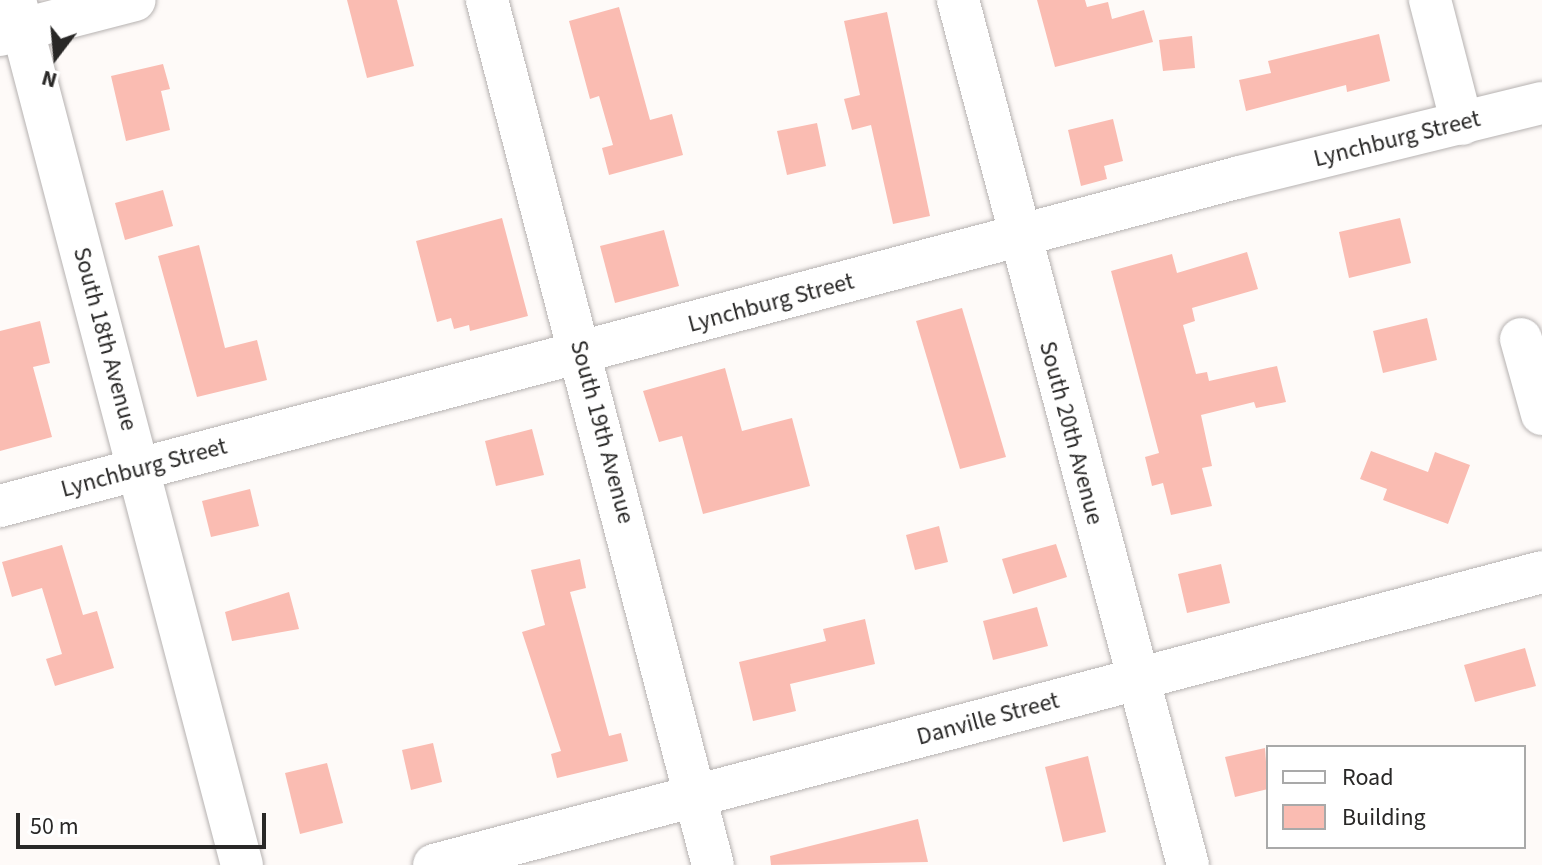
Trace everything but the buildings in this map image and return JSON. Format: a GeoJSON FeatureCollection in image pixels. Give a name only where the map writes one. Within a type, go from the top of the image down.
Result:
{"type":"FeatureCollection","features":[{"type":"Feature","properties":{"kind":"street"},"geometry":{"type":"LineString","coordinates":[[12,21],[135,0]]}},
{"type":"Feature","properties":{"kind":"street","name":"South 19th Avenue"},"geometry":{"type":"LineString","coordinates":[[487,0],[582,353],[713,865]]}},
{"type":"Feature","properties":{"kind":"street","name":"South 20th Avenue"},"geometry":{"type":"LineString","coordinates":[[958,0],[1188,865]]}},
{"type":"Feature","properties":{"kind":"street"},"geometry":{"type":"LineString","coordinates":[[1430,0],[1462,124]]}},
{"type":"Feature","properties":{"kind":"street","name":"South 18th Avenue"},"geometry":{"type":"LineString","coordinates":[[12,21],[140,469],[242,865]]}},
{"type":"Feature","properties":{"kind":"street","name":"Lynchburg Street"},"geometry":{"type":"LineString","coordinates":[[0,506],[1021,236],[1542,103]]}},
{"type":"Feature","properties":{"kind":"street"},"geometry":{"type":"LineString","coordinates":[[1521,339],[1542,414]]}},
{"type":"Feature","properties":{"kind":"street","name":"Danville Street"},"geometry":{"type":"LineString","coordinates":[[434,865],[1542,572]]}}]}
